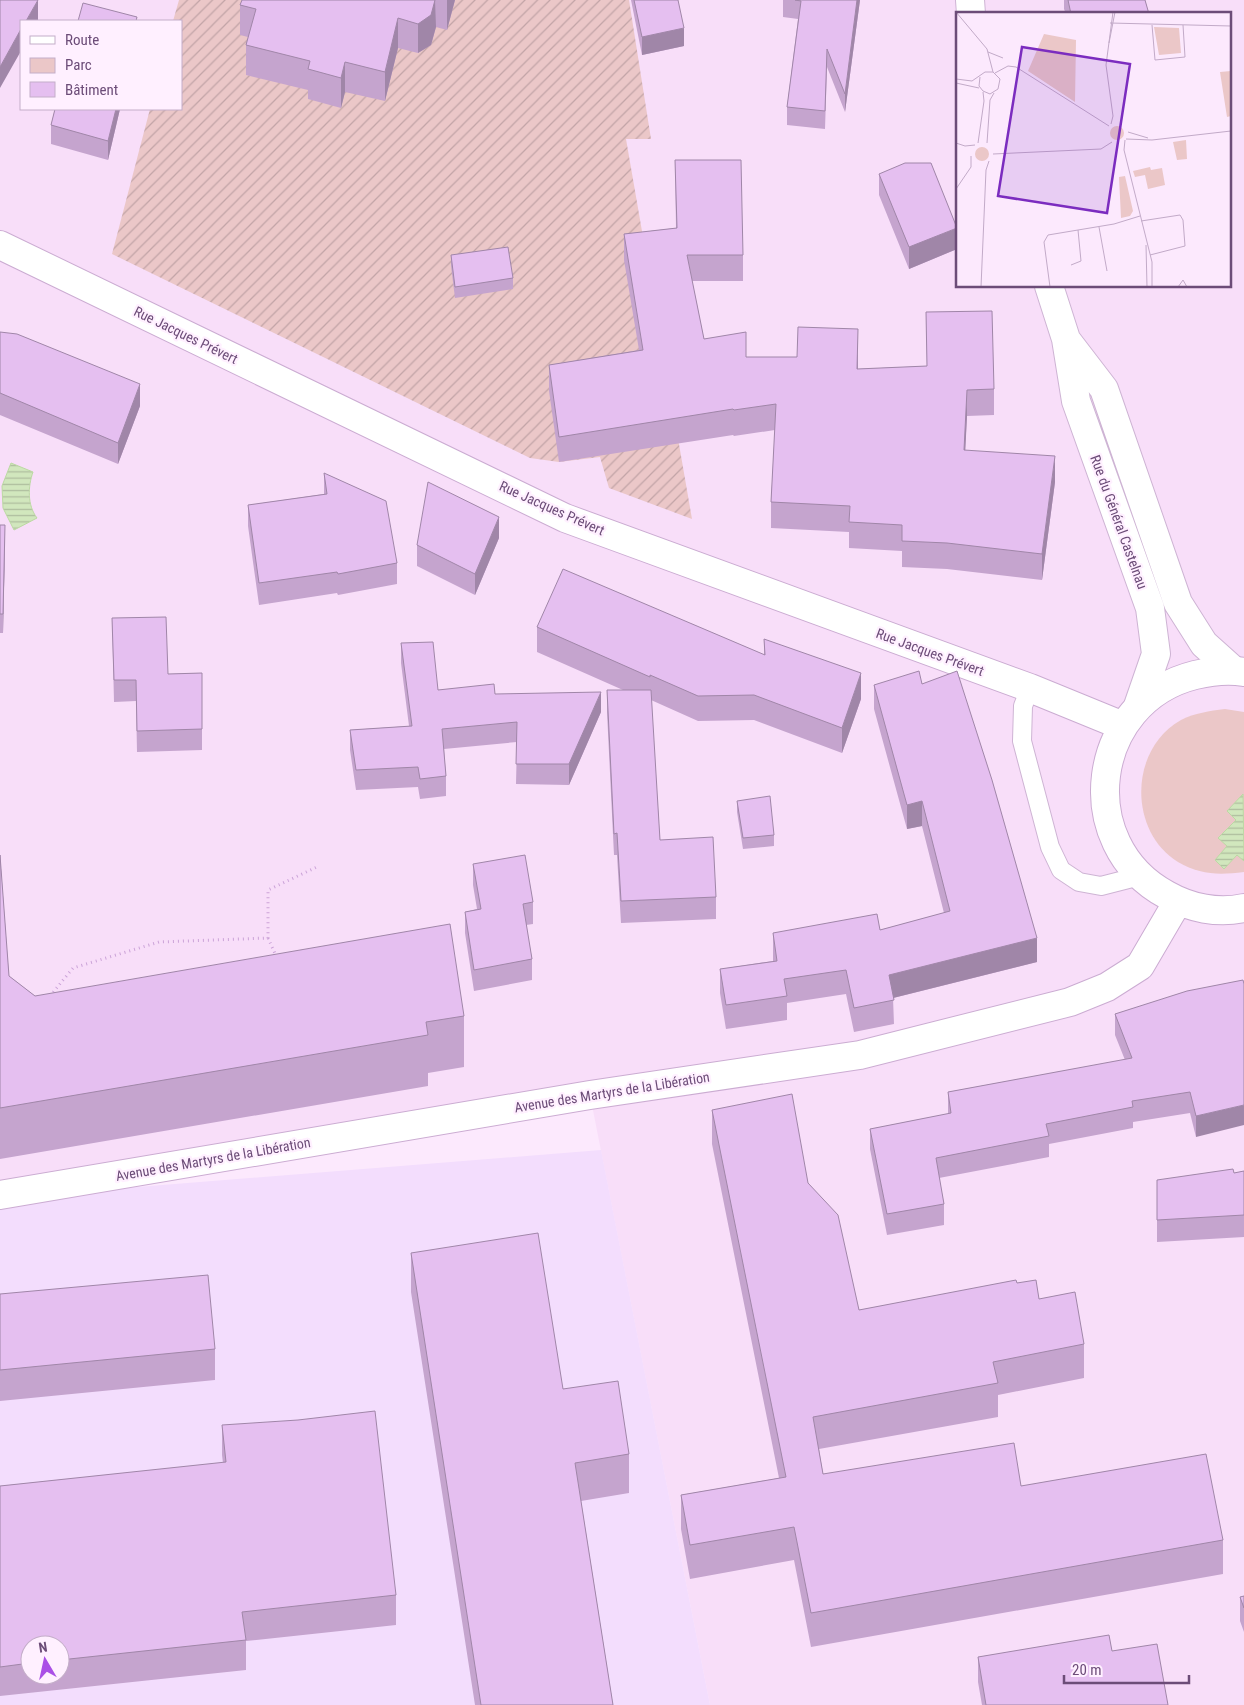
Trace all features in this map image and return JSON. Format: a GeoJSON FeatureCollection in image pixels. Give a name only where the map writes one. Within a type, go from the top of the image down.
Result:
{"type":"FeatureCollection","features":[{"type":"Feature","properties":{"kind":"main road","name":"Rue Jacques Prévert"},"geometry":{"type":"LineString","coordinates":[[0,245],[565,518],[1030,688],[1130,716]]}},
{"type":"Feature","properties":{"kind":"main road","name":"Rue du Général Castelnau"},"geometry":{"type":"LineString","coordinates":[[1050,288],[1066,339],[1076,401],[1150,608],[1156,654],[1130,716],[1109,755],[1104,788],[1108,820],[1120,850],[1140,876],[1158,890],[1178,901],[1206,909],[1241,911]]}},
{"type":"Feature","properties":{"kind":"main road","name":"Rue du Général Castelnau"},"geometry":{"type":"LineString","coordinates":[[1066,339],[1104,390],[1178,603],[1204,644],[1239,671]]}},
{"type":"Feature","properties":{"kind":"main road"},"geometry":{"type":"LineString","coordinates":[[1130,716],[1158,691],[1180,679],[1212,671],[1239,671]]}},
{"type":"Feature","properties":{"kind":"main road","name":"Avenue des Martyrs de la Libération"},"geometry":{"type":"LineString","coordinates":[[0,1195],[590,1095],[860,1055],[1070,1002],[1107,987],[1140,966],[1178,901]]}},
{"type":"Feature","properties":{"kind":"lane"},"geometry":{"type":"LineString","coordinates":[[1088,436],[1117,428]]}},
{"type":"Feature","properties":{"kind":"lane"},"geometry":{"type":"LineString","coordinates":[[1030,688],[1023,706],[1022,741],[1050,847],[1061,870],[1079,882],[1101,886],[1140,876]]}},
{"type":"Feature","properties":{"kind":"path"},"geometry":{"type":"LineString","coordinates":[[279,962],[268,938],[268,890],[319,866]]}},
{"type":"Feature","properties":{"kind":"path"},"geometry":{"type":"LineString","coordinates":[[49,997],[73,968],[159,942],[268,938]]}},
{"type":"Feature","properties":{"kind":"shaded area"},"geometry":{"type":"Polygon","coordinates":[[[0,0],[1244,0],[1244,1705],[710,1705],[590,1095],[0,1195],[0,0]]]}},
{"type":"Feature","properties":{"kind":"shaded area"},"geometry":{"type":"Polygon","coordinates":[[[11,463],[33,472],[29,495],[31,507],[37,518],[14,530],[3,508],[2,486],[11,463]]]}},
{"type":"Feature","properties":{"kind":"shaded area"},"geometry":{"type":"Polygon","coordinates":[[[1243,794],[1244,861],[1237,855],[1224,869],[1215,860],[1227,846],[1218,838],[1236,820],[1227,811],[1243,794]]]}},
{"type":"Feature","properties":{"kind":"shaded area"},"geometry":{"type":"Polygon","coordinates":[[[601,1150],[710,1705],[0,1705],[0,1198],[601,1150]]]}},
{"type":"Feature","properties":{"kind":"green space"},"geometry":{"type":"Polygon","coordinates":[[[179,0],[629,0],[651,139],[626,139],[692,519],[609,488],[600,457],[559,462],[530,458],[112,254],[150,110],[182,110],[182,20],[173,20],[179,0]]]}},
{"type":"Feature","properties":{"kind":"green space"},"geometry":{"type":"Polygon","coordinates":[[[1225,709],[1244,712],[1244,872],[1218,874],[1202,872],[1186,866],[1178,862],[1162,848],[1150,831],[1143,811],[1141,790],[1144,770],[1152,750],[1164,733],[1186,718],[1225,709]]]}},
{"type":"Feature","properties":{"kind":"building"},"geometry":{"type":"Polygon","coordinates":[[[0,0],[38,0],[27,20],[20,20],[20,31],[0,67],[0,0]]]}},
{"type":"Feature","properties":{"kind":"building"},"geometry":{"type":"Polygon","coordinates":[[[242,0],[435,0],[431,15],[418,24],[398,18],[385,72],[345,62],[341,78],[308,69],[310,61],[246,45],[256,9],[240,5],[242,0]]]}},
{"type":"Feature","properties":{"kind":"building"},"geometry":{"type":"Polygon","coordinates":[[[634,0],[678,0],[684,28],[642,37],[634,0]]]}},
{"type":"Feature","properties":{"kind":"building"},"geometry":{"type":"Polygon","coordinates":[[[795,0],[857,0],[845,94],[827,49],[825,111],[787,107],[801,1],[795,0]]]}},
{"type":"Feature","properties":{"kind":"building"},"geometry":{"type":"Polygon","coordinates":[[[1068,0],[1145,0],[1148,12],[1071,12],[1068,0]]]}},
{"type":"Feature","properties":{"kind":"building"},"geometry":{"type":"Polygon","coordinates":[[[83,3],[137,17],[136,20],[78,20],[83,3]]]}},
{"type":"Feature","properties":{"kind":"building"},"geometry":{"type":"Polygon","coordinates":[[[55,110],[116,110],[108,141],[51,125],[55,110]]]}},
{"type":"Feature","properties":{"kind":"building"},"geometry":{"type":"Polygon","coordinates":[[[675,160],[741,160],[743,255],[687,255],[704,339],[746,332],[746,357],[797,357],[798,327],[858,329],[857,369],[927,366],[926,312],[992,311],[994,389],[967,390],[964,450],[1055,456],[1042,554],[947,543],[902,541],[902,525],[849,522],[850,506],[771,502],[776,404],[733,409],[559,437],[549,365],[643,350],[624,234],[677,228],[675,160]]]}},
{"type":"Feature","properties":{"kind":"building"},"geometry":{"type":"Polygon","coordinates":[[[905,163],[931,163],[956,228],[909,247],[879,174],[905,163]]]}},
{"type":"Feature","properties":{"kind":"building"},"geometry":{"type":"Polygon","coordinates":[[[508,247],[513,278],[455,287],[451,255],[508,247]]]}},
{"type":"Feature","properties":{"kind":"building"},"geometry":{"type":"Polygon","coordinates":[[[0,332],[17,334],[140,384],[118,443],[0,393],[0,332]]]}},
{"type":"Feature","properties":{"kind":"building"},"geometry":{"type":"Polygon","coordinates":[[[324,473],[386,501],[397,563],[338,574],[337,572],[259,583],[248,505],[327,494],[324,473]]]}},
{"type":"Feature","properties":{"kind":"building"},"geometry":{"type":"Polygon","coordinates":[[[428,482],[499,517],[475,574],[417,545],[428,482]]]}},
{"type":"Feature","properties":{"kind":"building"},"geometry":{"type":"Polygon","coordinates":[[[0,525],[5,525],[3,614],[0,614],[0,525]]]}},
{"type":"Feature","properties":{"kind":"building"},"geometry":{"type":"Polygon","coordinates":[[[563,569],[765,655],[764,639],[861,673],[842,728],[754,695],[698,696],[537,627],[563,569]]]}},
{"type":"Feature","properties":{"kind":"building"},"geometry":{"type":"Polygon","coordinates":[[[166,617],[168,674],[202,673],[202,729],[137,731],[136,680],[114,680],[112,618],[166,617]]]}},
{"type":"Feature","properties":{"kind":"building"},"geometry":{"type":"Polygon","coordinates":[[[433,642],[438,690],[494,684],[495,694],[601,692],[569,764],[516,764],[517,722],[442,729],[446,776],[420,779],[418,767],[356,770],[350,730],[412,726],[401,643],[433,642]]]}},
{"type":"Feature","properties":{"kind":"building"},"geometry":{"type":"Polygon","coordinates":[[[919,671],[922,684],[957,671],[992,780],[1037,938],[889,975],[894,1000],[854,1008],[846,970],[784,979],[787,996],[726,1005],[720,969],[777,961],[773,933],[877,914],[880,930],[950,911],[922,801],[907,805],[874,685],[919,671]]]}},
{"type":"Feature","properties":{"kind":"building"},"geometry":{"type":"Polygon","coordinates":[[[607,690],[651,690],[660,840],[713,837],[716,897],[621,901],[617,833],[614,834],[607,690]]]}},
{"type":"Feature","properties":{"kind":"building"},"geometry":{"type":"Polygon","coordinates":[[[770,796],[774,835],[743,838],[737,801],[770,796]]]}},
{"type":"Feature","properties":{"kind":"building"},"geometry":{"type":"Polygon","coordinates":[[[0,855],[9,976],[35,996],[450,924],[464,1016],[426,1022],[428,1035],[0,1108],[0,855]]]}},
{"type":"Feature","properties":{"kind":"building"},"geometry":{"type":"Polygon","coordinates":[[[525,855],[533,902],[523,904],[532,959],[474,970],[465,912],[481,909],[473,864],[525,855]]]}},
{"type":"Feature","properties":{"kind":"building"},"geometry":{"type":"Polygon","coordinates":[[[1243,980],[1244,1105],[1196,1116],[1190,1092],[1132,1101],[1133,1107],[1046,1124],[1049,1136],[936,1158],[944,1204],[887,1214],[870,1129],[951,1113],[948,1092],[1132,1058],[1115,1014],[1187,991],[1243,980]]]}},
{"type":"Feature","properties":{"kind":"building"},"geometry":{"type":"Polygon","coordinates":[[[792,1094],[808,1183],[838,1215],[859,1310],[1016,1280],[1017,1283],[1036,1280],[1039,1299],[1075,1292],[1084,1344],[993,1362],[998,1383],[813,1417],[823,1474],[1014,1443],[1021,1486],[1206,1454],[1223,1540],[811,1613],[794,1527],[690,1545],[681,1495],[786,1477],[712,1110],[792,1094]]]}},
{"type":"Feature","properties":{"kind":"building"},"geometry":{"type":"Polygon","coordinates":[[[1233,1169],[1234,1173],[1244,1171],[1244,1215],[1157,1220],[1157,1180],[1233,1169]]]}},
{"type":"Feature","properties":{"kind":"building"},"geometry":{"type":"Polygon","coordinates":[[[538,1233],[563,1389],[618,1381],[629,1454],[575,1463],[613,1705],[481,1705],[411,1253],[538,1233]]]}},
{"type":"Feature","properties":{"kind":"building"},"geometry":{"type":"Polygon","coordinates":[[[208,1275],[215,1349],[0,1370],[0,1294],[208,1275]]]}},
{"type":"Feature","properties":{"kind":"building"},"geometry":{"type":"Polygon","coordinates":[[[375,1411],[396,1595],[242,1612],[246,1640],[70,1659],[70,1635],[20,1635],[20,1664],[0,1667],[0,1486],[226,1462],[222,1425],[298,1420],[375,1411]]]}},
{"type":"Feature","properties":{"kind":"building"},"geometry":{"type":"Polygon","coordinates":[[[1244,1596],[1244,1608],[1240,1597],[1244,1596]]]}},
{"type":"Feature","properties":{"kind":"building"},"geometry":{"type":"Polygon","coordinates":[[[1109,1635],[1112,1651],[1157,1644],[1168,1705],[986,1705],[978,1657],[1109,1635]]]}}]}
